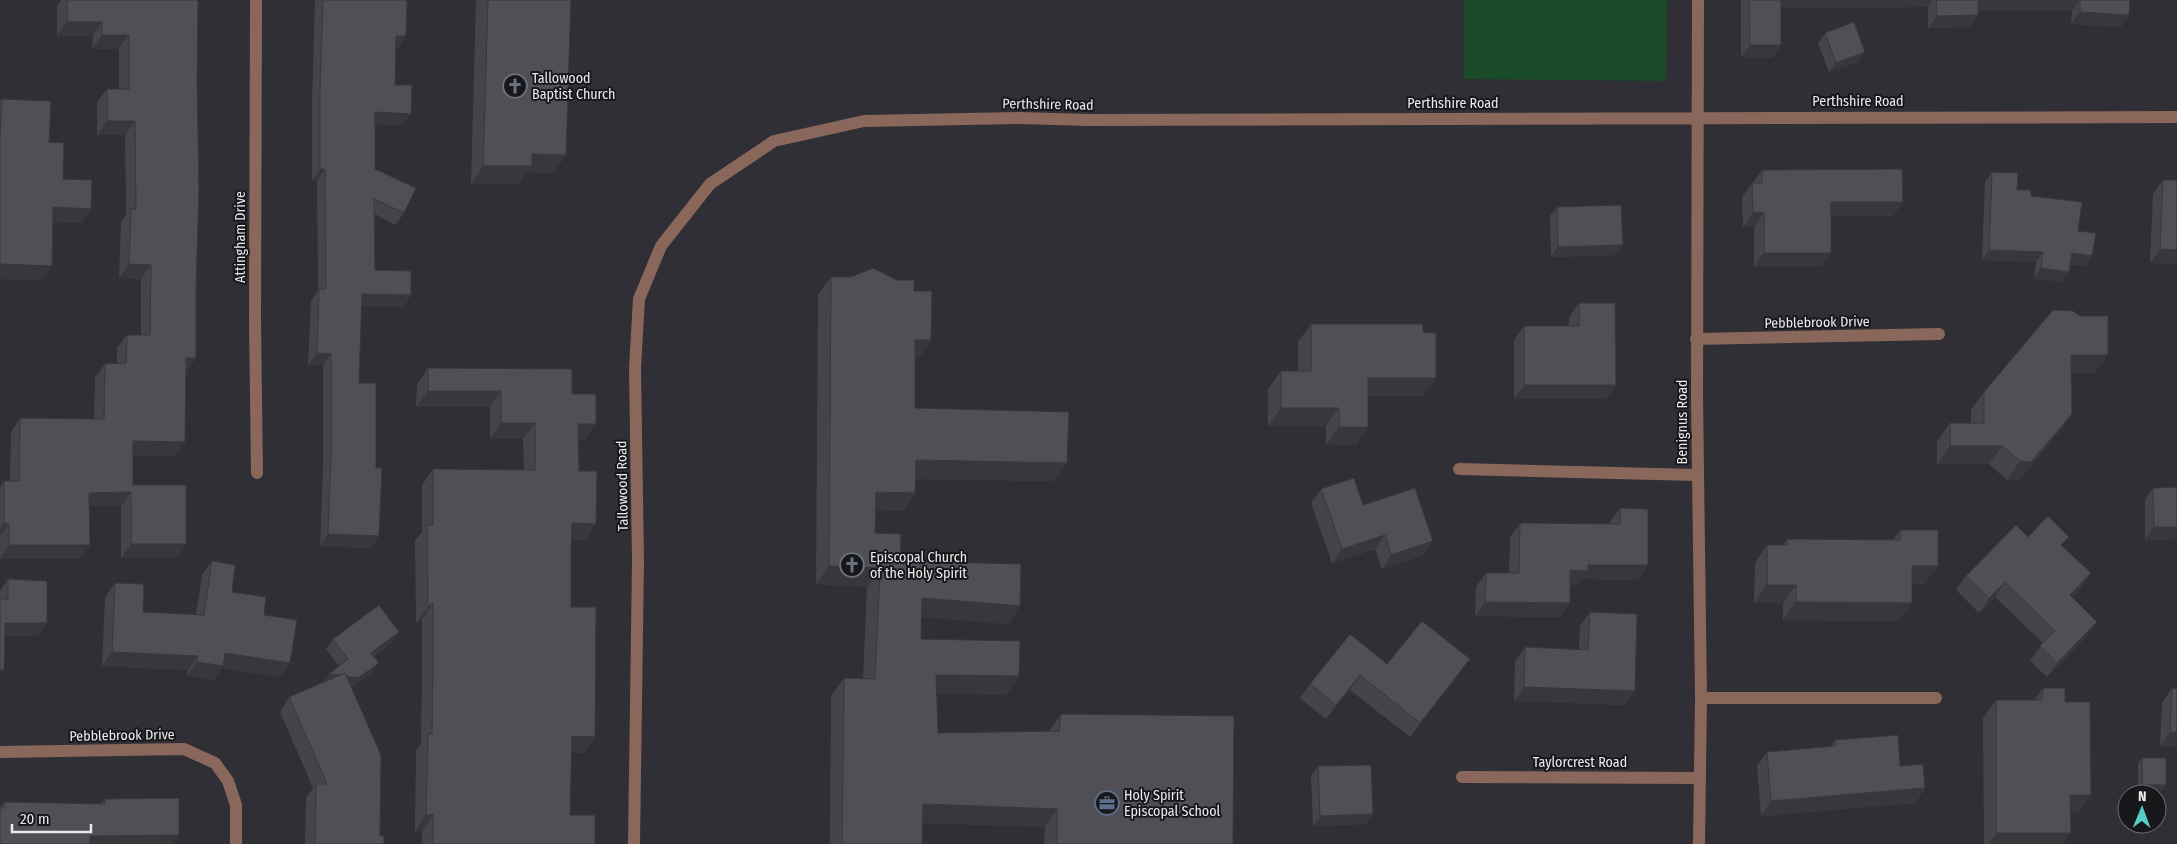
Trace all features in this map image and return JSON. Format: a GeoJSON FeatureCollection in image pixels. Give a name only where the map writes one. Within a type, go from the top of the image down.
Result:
{"type":"FeatureCollection","features":[{"type":"Feature","properties":{"kind":"street","name":"Attingham Drive"},"geometry":{"type":"LineString","coordinates":[[256,0],[255,320],[257,473]]}},
{"type":"Feature","properties":{"kind":"street","name":"Benignus Road"},"geometry":{"type":"LineString","coordinates":[[1698,0],[1696,339],[1701,698],[1700,844]]}},
{"type":"Feature","properties":{"kind":"street","name":"Perthshire Road"},"geometry":{"type":"LineString","coordinates":[[739,165],[774,141],[864,121],[1018,118],[1098,120],[2177,117]]}},
{"type":"Feature","properties":{"kind":"street","name":"Tallowood Road"},"geometry":{"type":"LineString","coordinates":[[634,844],[638,561],[635,369],[639,299],[661,246],[710,184],[739,165]]}},
{"type":"Feature","properties":{"kind":"street","name":"Pebblebrook Drive"},"geometry":{"type":"LineString","coordinates":[[1696,339],[1939,334]]}},
{"type":"Feature","properties":{"kind":"street"},"geometry":{"type":"LineString","coordinates":[[1459,469],[1697,475]]}},
{"type":"Feature","properties":{"kind":"street"},"geometry":{"type":"LineString","coordinates":[[1701,698],[1936,698]]}},
{"type":"Feature","properties":{"kind":"street","name":"Pebblebrook Drive"},"geometry":{"type":"LineString","coordinates":[[0,752],[184,749],[215,763],[228,781],[236,805],[236,844]]}},
{"type":"Feature","properties":{"kind":"street","name":"Taylorcrest Road"},"geometry":{"type":"LineString","coordinates":[[1462,777],[1699,778]]}},
{"type":"Feature","properties":{"kind":"green space"},"geometry":{"type":"Polygon","coordinates":[[[1464,0],[1667,0],[1666,81],[1464,79],[1464,0]]]}},
{"type":"Feature","properties":{"kind":"building"},"geometry":{"type":"Polygon","coordinates":[[[67,0],[198,0],[199,189],[196,358],[186,358],[185,442],[133,441],[133,485],[186,485],[186,544],[131,544],[131,492],[89,493],[90,545],[9,545],[9,524],[4,523],[4,481],[19,481],[20,418],[104,419],[105,364],[126,363],[127,335],[150,335],[151,265],[129,264],[131,209],[136,209],[135,121],[107,121],[107,89],[129,89],[129,35],[102,35],[102,22],[67,22],[67,0]]]}},
{"type":"Feature","properties":{"kind":"building"},"geometry":{"type":"Polygon","coordinates":[[[323,0],[407,0],[406,36],[396,36],[395,85],[412,85],[411,114],[375,112],[375,169],[416,188],[404,213],[374,199],[375,270],[411,271],[411,295],[362,294],[359,383],[376,383],[376,468],[382,468],[379,536],[328,534],[331,456],[331,354],[317,353],[319,289],[326,289],[325,169],[320,169],[323,0]]]}},
{"type":"Feature","properties":{"kind":"building","name":"Tallowood Baptist Church"},"geometry":{"type":"Polygon","coordinates":[[[488,0],[571,0],[566,155],[532,154],[532,166],[483,166],[488,0]]]}},
{"type":"Feature","properties":{"kind":"building"},"geometry":{"type":"Polygon","coordinates":[[[1749,0],[1781,0],[1781,45],[1750,45],[1749,0]]]}},
{"type":"Feature","properties":{"kind":"building"},"geometry":{"type":"Polygon","coordinates":[[[1936,0],[1978,0],[1978,15],[1937,16],[1936,0]]]}},
{"type":"Feature","properties":{"kind":"building"},"geometry":{"type":"Polygon","coordinates":[[[2080,0],[2130,0],[2129,15],[2080,12],[2080,0]]]}},
{"type":"Feature","properties":{"kind":"building"},"geometry":{"type":"Polygon","coordinates":[[[1854,22],[1865,52],[1836,63],[1825,33],[1854,22]]]}},
{"type":"Feature","properties":{"kind":"building"},"geometry":{"type":"Polygon","coordinates":[[[2,99],[51,101],[49,142],[64,143],[63,179],[92,180],[91,209],[53,207],[52,266],[0,264],[0,137],[2,99]]]}},
{"type":"Feature","properties":{"kind":"building"},"geometry":{"type":"Polygon","coordinates":[[[1902,169],[1903,202],[1831,202],[1831,253],[1764,253],[1764,213],[1753,212],[1752,183],[1762,183],[1762,170],[1902,169]]]}},
{"type":"Feature","properties":{"kind":"building"},"geometry":{"type":"Polygon","coordinates":[[[1992,172],[2018,173],[2017,190],[2031,190],[2031,196],[2082,202],[2078,231],[2096,233],[2092,256],[2072,253],[2069,272],[2041,268],[2043,252],[1989,250],[1992,172]]]}},
{"type":"Feature","properties":{"kind":"building"},"geometry":{"type":"Polygon","coordinates":[[[2163,180],[2177,180],[2177,250],[2160,249],[2163,180]]]}},
{"type":"Feature","properties":{"kind":"building"},"geometry":{"type":"Polygon","coordinates":[[[1621,205],[1623,245],[1558,247],[1557,207],[1621,205]]]}},
{"type":"Feature","properties":{"kind":"building","name":"Episcopal Church of the Holy Spirit"},"geometry":{"type":"Polygon","coordinates":[[[873,268],[897,280],[914,280],[914,291],[932,291],[931,340],[915,340],[915,408],[1069,412],[1067,463],[916,460],[915,493],[876,492],[875,533],[901,534],[900,561],[1021,564],[1020,606],[922,598],[921,639],[1020,641],[1019,676],[936,675],[938,733],[1059,731],[1061,714],[1234,716],[1233,844],[1057,844],[1057,809],[923,804],[922,844],[842,844],[844,678],[875,679],[880,568],[829,566],[831,277],[851,277],[873,268]]]}},
{"type":"Feature","properties":{"kind":"building"},"geometry":{"type":"Polygon","coordinates":[[[1579,303],[1615,303],[1616,385],[1524,385],[1524,326],[1579,326],[1579,303]]]}},
{"type":"Feature","properties":{"kind":"building"},"geometry":{"type":"Polygon","coordinates":[[[2053,310],[2073,311],[2080,316],[2108,316],[2108,355],[2071,355],[2072,414],[2031,462],[2020,461],[2002,446],[1950,446],[1950,423],[1984,423],[1984,392],[2053,310]]]}},
{"type":"Feature","properties":{"kind":"building"},"geometry":{"type":"Polygon","coordinates":[[[1311,324],[1423,324],[1423,332],[1436,333],[1436,378],[1368,378],[1368,427],[1339,427],[1339,408],[1281,408],[1281,371],[1311,371],[1311,324]]]}},
{"type":"Feature","properties":{"kind":"building"},"geometry":{"type":"Polygon","coordinates":[[[428,368],[572,369],[572,394],[596,394],[596,424],[578,424],[579,471],[597,471],[596,524],[572,523],[571,549],[571,607],[596,607],[595,737],[572,736],[570,815],[595,815],[595,844],[433,844],[433,815],[426,815],[428,734],[432,734],[433,658],[433,603],[428,607],[427,525],[433,525],[433,469],[535,470],[535,423],[501,423],[501,391],[428,391],[428,368]]]}},
{"type":"Feature","properties":{"kind":"building"},"geometry":{"type":"Polygon","coordinates":[[[1354,478],[1363,505],[1415,488],[1433,541],[1391,555],[1385,535],[1342,549],[1321,489],[1354,478]]]}},
{"type":"Feature","properties":{"kind":"building"},"geometry":{"type":"Polygon","coordinates":[[[2177,487],[2177,527],[2154,527],[2153,488],[2177,487]]]}},
{"type":"Feature","properties":{"kind":"building"},"geometry":{"type":"Polygon","coordinates":[[[1620,508],[1648,509],[1648,565],[1588,565],[1588,571],[1570,570],[1570,603],[1485,602],[1486,573],[1519,573],[1520,523],[1620,524],[1620,508]]]}},
{"type":"Feature","properties":{"kind":"building"},"geometry":{"type":"Polygon","coordinates":[[[2048,516],[2069,537],[2061,545],[2091,573],[2070,595],[2097,622],[2057,663],[2040,646],[2055,631],[2005,582],[1989,598],[1966,576],[2016,525],[2028,537],[2048,516]]]}},
{"type":"Feature","properties":{"kind":"building"},"geometry":{"type":"Polygon","coordinates":[[[1900,530],[1938,530],[1938,566],[1912,566],[1912,603],[1796,602],[1796,585],[1767,585],[1767,545],[1787,545],[1787,539],[1900,540],[1900,530]]]}},
{"type":"Feature","properties":{"kind":"building"},"geometry":{"type":"Polygon","coordinates":[[[212,561],[235,565],[232,592],[266,597],[264,615],[297,620],[290,663],[225,653],[223,666],[197,662],[198,656],[112,652],[115,583],[144,584],[143,612],[204,615],[212,561]]]}},
{"type":"Feature","properties":{"kind":"building"},"geometry":{"type":"Polygon","coordinates":[[[8,579],[47,581],[47,623],[5,623],[4,670],[0,670],[0,599],[8,599],[8,579]]]}},
{"type":"Feature","properties":{"kind":"building"},"geometry":{"type":"Polygon","coordinates":[[[379,605],[399,632],[371,653],[379,663],[358,678],[346,676],[345,673],[340,675],[329,674],[348,659],[333,639],[379,605]]]}},
{"type":"Feature","properties":{"kind":"building"},"geometry":{"type":"Polygon","coordinates":[[[1590,612],[1637,614],[1635,691],[1524,687],[1525,647],[1588,650],[1590,612]]]}},
{"type":"Feature","properties":{"kind":"building"},"geometry":{"type":"Polygon","coordinates":[[[1422,621],[1470,659],[1420,723],[1360,675],[1336,705],[1310,684],[1350,634],[1387,664],[1422,621]]]}},
{"type":"Feature","properties":{"kind":"building"},"geometry":{"type":"Polygon","coordinates":[[[345,673],[381,755],[380,836],[384,836],[384,844],[315,844],[316,784],[327,784],[289,697],[345,673]]]}},
{"type":"Feature","properties":{"kind":"building"},"geometry":{"type":"Polygon","coordinates":[[[2043,688],[2065,688],[2065,702],[2090,702],[2091,795],[2070,795],[2071,833],[1996,833],[1996,700],[2042,700],[2043,688]]]}},
{"type":"Feature","properties":{"kind":"building"},"geometry":{"type":"Polygon","coordinates":[[[2172,688],[2177,689],[2177,732],[2170,732],[2172,688]]]}},
{"type":"Feature","properties":{"kind":"building"},"geometry":{"type":"Polygon","coordinates":[[[1898,735],[1900,766],[1923,764],[1925,788],[1771,801],[1767,752],[1835,746],[1835,740],[1898,735]]]}},
{"type":"Feature","properties":{"kind":"building"},"geometry":{"type":"Polygon","coordinates":[[[2142,758],[2166,758],[2166,784],[2142,784],[2142,758]]]}},
{"type":"Feature","properties":{"kind":"building"},"geometry":{"type":"Polygon","coordinates":[[[1371,765],[1373,814],[1320,816],[1318,766],[1371,765]]]}},
{"type":"Feature","properties":{"kind":"building"},"geometry":{"type":"Polygon","coordinates":[[[179,798],[179,835],[90,836],[90,844],[0,844],[0,808],[4,808],[4,802],[105,804],[105,799],[179,798]]]}},
{"type":"Feature","properties":{"kind":"place","name":"Tallowood Baptist Church"},"geometry":{"type":"Point","coordinates":[515,86]}},
{"type":"Feature","properties":{"kind":"place","name":"Episcopal Church of the Holy Spirit"},"geometry":{"type":"Point","coordinates":[852,565]}},
{"type":"Feature","properties":{"kind":"place","name":"Holy Spirit Episcopal School"},"geometry":{"type":"Point","coordinates":[1107,803]}}]}
